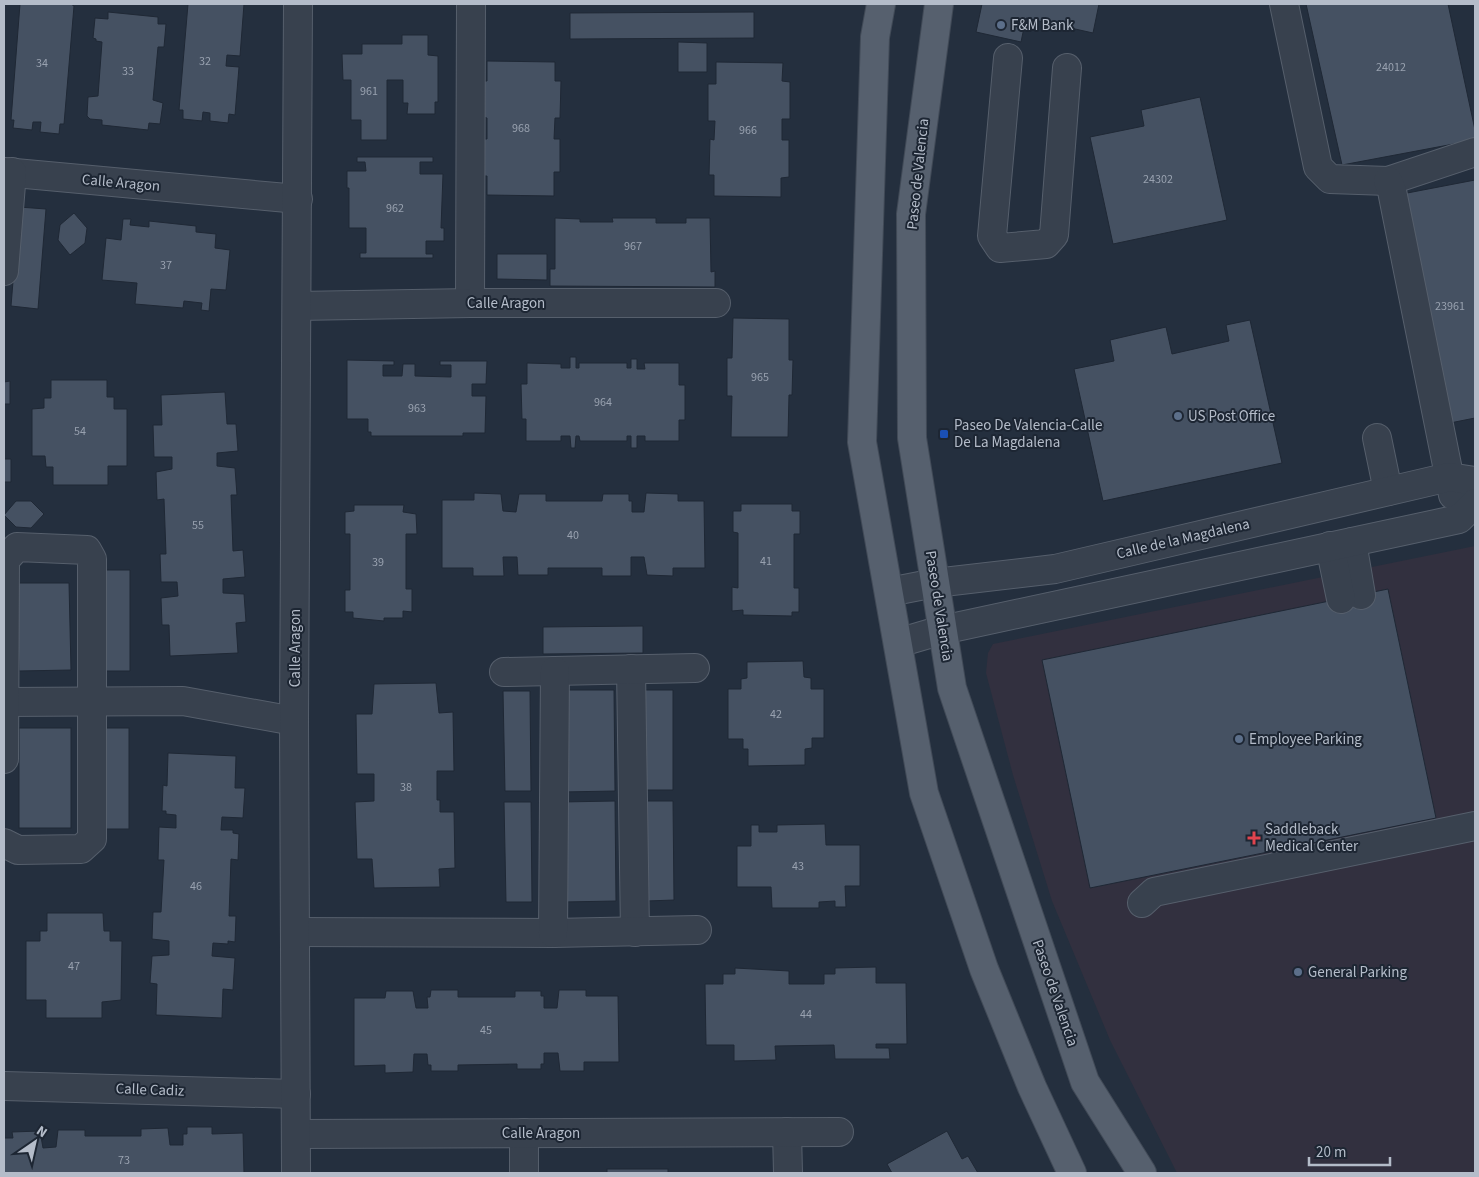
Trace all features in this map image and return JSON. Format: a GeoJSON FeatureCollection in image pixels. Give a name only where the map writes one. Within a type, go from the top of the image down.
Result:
{"type":"FeatureCollection","features":[{"type":"Feature","properties":{"kind":"main road"},"geometry":{"type":"LineString","coordinates":[[880,4],[874,36],[862,442],[924,793],[984,969],[1032,1087],[1072,1173]]}},
{"type":"Feature","properties":{"kind":"main road","name":"Paseo de Valencia"},"geometry":{"type":"LineString","coordinates":[[938,4],[912,214],[912,438],[952,688],[1085,1082],[1142,1173]]}},
{"type":"Feature","properties":{"kind":"street","name":"Calle Aragon"},"geometry":{"type":"LineString","coordinates":[[296,1173],[294,721],[298,4]]}},
{"type":"Feature","properties":{"kind":"street"},"geometry":{"type":"LineString","coordinates":[[470,303],[471,4]]}},
{"type":"Feature","properties":{"kind":"street"},"geometry":{"type":"LineString","coordinates":[[1284,4],[1318,168],[1330,179],[1388,181],[1475,152]]}},
{"type":"Feature","properties":{"kind":"street"},"geometry":{"type":"LineString","coordinates":[[1008,58],[992,236],[1000,248],[1046,244],[1054,235],[1067,68]]}},
{"type":"Feature","properties":{"kind":"street","name":"Calle Aragon"},"geometry":{"type":"LineString","coordinates":[[8,172],[298,199]]}},
{"type":"Feature","properties":{"kind":"street"},"geometry":{"type":"LineString","coordinates":[[4,271],[8,172]]}},
{"type":"Feature","properties":{"kind":"street"},"geometry":{"type":"LineString","coordinates":[[898,643],[942,630],[1341,544],[1467,511],[1462,479],[1388,181]]}},
{"type":"Feature","properties":{"kind":"street","name":"Calle Aragon"},"geometry":{"type":"LineString","coordinates":[[297,306],[470,303],[716,303]]}},
{"type":"Feature","properties":{"kind":"street"},"geometry":{"type":"LineString","coordinates":[[1377,438],[1388,491]]}},
{"type":"Feature","properties":{"kind":"street","name":"Calle de la Magdalena"},"geometry":{"type":"LineString","coordinates":[[889,592],[935,583],[1055,569],[1388,491],[1462,479]]}},
{"type":"Feature","properties":{"kind":"street"},"geometry":{"type":"LineString","coordinates":[[1341,544],[1351,597]]}},
{"type":"Feature","properties":{"kind":"street"},"geometry":{"type":"LineString","coordinates":[[4,759],[5,560],[17,547],[87,550],[92,559],[92,839],[81,849],[18,850],[4,843]]}},
{"type":"Feature","properties":{"kind":"street"},"geometry":{"type":"LineString","coordinates":[[504,672],[695,668]]}},
{"type":"Feature","properties":{"kind":"street"},"geometry":{"type":"LineString","coordinates":[[631,669],[635,932]]}},
{"type":"Feature","properties":{"kind":"street"},"geometry":{"type":"LineString","coordinates":[[552,933],[555,671]]}},
{"type":"Feature","properties":{"kind":"street"},"geometry":{"type":"LineString","coordinates":[[4,702],[91,700],[183,701],[294,721]]}},
{"type":"Feature","properties":{"kind":"street"},"geometry":{"type":"LineString","coordinates":[[1142,903],[1154,892],[1475,826]]}},
{"type":"Feature","properties":{"kind":"street"},"geometry":{"type":"LineString","coordinates":[[295,932],[552,933],[697,930]]}},
{"type":"Feature","properties":{"kind":"street","name":"Calle Cadiz"},"geometry":{"type":"LineString","coordinates":[[4,1086],[296,1094]]}},
{"type":"Feature","properties":{"kind":"street"},"geometry":{"type":"LineString","coordinates":[[787,1132],[788,1173]]}},
{"type":"Feature","properties":{"kind":"street","name":"Calle Aragon"},"geometry":{"type":"LineString","coordinates":[[296,1134],[839,1132]]}},
{"type":"Feature","properties":{"kind":"street"},"geometry":{"type":"LineString","coordinates":[[524,1133],[524,1173]]}},
{"type":"Feature","properties":{"kind":"shaded area","name":"Saddleback Medical Center"},"geometry":{"type":"Polygon","coordinates":[[[1475,546],[1475,1173],[1177,1173],[1110,1040],[1052,901],[1013,775],[986,673],[988,653],[993,644],[1475,546]]]}},
{"type":"Feature","properties":{"kind":"building"},"geometry":{"type":"Polygon","coordinates":[[[20,4],[71,4],[74,6],[64,124],[60,124],[59,134],[40,132],[41,122],[33,122],[32,130],[13,128],[14,120],[11,120],[20,4]]]}},
{"type":"Feature","properties":{"kind":"building"},"geometry":{"type":"Polygon","coordinates":[[[188,4],[244,4],[240,56],[227,55],[226,66],[239,67],[235,115],[229,114],[228,123],[210,121],[210,113],[203,112],[202,121],[183,119],[183,110],[179,110],[188,4]]]}},
{"type":"Feature","properties":{"kind":"building","name":"F&M Bank"},"geometry":{"type":"Polygon","coordinates":[[[982,4],[1099,4],[1093,33],[1026,18],[1021,42],[976,32],[982,4]]]}},
{"type":"Feature","properties":{"kind":"building"},"geometry":{"type":"Polygon","coordinates":[[[1306,4],[1448,4],[1475,130],[1475,140],[1342,165],[1306,4]]]}},
{"type":"Feature","properties":{"kind":"building"},"geometry":{"type":"Polygon","coordinates":[[[108,12],[158,17],[158,24],[166,24],[164,47],[158,47],[153,100],[163,103],[160,124],[149,123],[148,130],[102,125],[102,120],[90,119],[87,116],[88,97],[98,96],[102,42],[96,41],[93,38],[95,18],[108,19],[108,12]]]}},
{"type":"Feature","properties":{"kind":"building"},"geometry":{"type":"Polygon","coordinates":[[[754,12],[754,38],[570,39],[570,13],[754,12]]]}},
{"type":"Feature","properties":{"kind":"building"},"geometry":{"type":"Polygon","coordinates":[[[402,35],[428,35],[428,55],[438,56],[438,102],[435,102],[435,114],[407,114],[408,103],[403,103],[403,80],[387,80],[387,140],[361,140],[361,120],[351,120],[351,80],[343,80],[342,54],[362,54],[362,44],[402,44],[402,35]]]}},
{"type":"Feature","properties":{"kind":"building"},"geometry":{"type":"Polygon","coordinates":[[[678,42],[707,43],[707,72],[678,72],[678,42]]]}},
{"type":"Feature","properties":{"kind":"building"},"geometry":{"type":"Polygon","coordinates":[[[487,61],[555,62],[555,81],[561,81],[560,118],[555,118],[554,139],[560,139],[560,172],[554,172],[554,196],[487,195],[487,176],[482,176],[482,139],[487,139],[487,118],[482,117],[482,81],[487,81],[487,61]]]}},
{"type":"Feature","properties":{"kind":"building"},"geometry":{"type":"Polygon","coordinates":[[[716,62],[783,63],[782,81],[790,82],[790,119],[782,119],[782,140],[789,140],[789,177],[781,178],[781,197],[714,196],[714,175],[709,175],[710,139],[714,140],[715,121],[708,121],[708,84],[716,84],[716,62]]]}},
{"type":"Feature","properties":{"kind":"building"},"geometry":{"type":"Polygon","coordinates":[[[1200,97],[1227,220],[1113,244],[1090,137],[1144,126],[1141,110],[1200,97]]]}},
{"type":"Feature","properties":{"kind":"building"},"geometry":{"type":"Polygon","coordinates":[[[357,157],[433,157],[433,162],[420,162],[420,174],[443,174],[441,228],[444,228],[444,241],[426,241],[426,254],[433,254],[433,258],[360,258],[360,253],[366,253],[366,228],[349,228],[349,188],[347,188],[347,171],[366,171],[365,162],[357,162],[357,157]]]}},
{"type":"Feature","properties":{"kind":"building"},"geometry":{"type":"Polygon","coordinates":[[[1475,180],[1475,418],[1450,423],[1402,194],[1475,180]]]}},
{"type":"Feature","properties":{"kind":"building"},"geometry":{"type":"Polygon","coordinates":[[[19,207],[46,209],[38,309],[11,306],[19,207]]]}},
{"type":"Feature","properties":{"kind":"building"},"geometry":{"type":"Polygon","coordinates":[[[74,213],[87,228],[85,243],[70,255],[58,240],[60,225],[74,213]]]}},
{"type":"Feature","properties":{"kind":"building"},"geometry":{"type":"Polygon","coordinates":[[[555,218],[580,219],[580,222],[613,222],[612,218],[656,218],[656,223],[686,223],[686,218],[710,218],[711,272],[715,271],[715,287],[550,286],[550,269],[555,269],[555,218]]]}},
{"type":"Feature","properties":{"kind":"building"},"geometry":{"type":"Polygon","coordinates":[[[123,219],[131,219],[130,225],[149,227],[149,221],[196,226],[196,232],[216,234],[215,248],[230,250],[226,290],[211,289],[209,311],[201,310],[202,303],[184,301],[183,308],[135,304],[137,283],[102,280],[106,238],[121,240],[123,219]]]}},
{"type":"Feature","properties":{"kind":"building"},"geometry":{"type":"Polygon","coordinates":[[[497,254],[547,254],[547,280],[497,279],[497,254]]]}},
{"type":"Feature","properties":{"kind":"building"},"geometry":{"type":"Polygon","coordinates":[[[733,318],[789,319],[789,360],[793,360],[792,395],[789,395],[788,437],[731,437],[732,396],[727,396],[727,358],[732,358],[733,318]]]}},
{"type":"Feature","properties":{"kind":"building","name":"US Post Office"},"geometry":{"type":"Polygon","coordinates":[[[1250,320],[1282,463],[1103,501],[1074,369],[1114,361],[1110,340],[1166,327],[1172,354],[1229,341],[1226,325],[1250,320]]]}},
{"type":"Feature","properties":{"kind":"building"},"geometry":{"type":"Polygon","coordinates":[[[570,357],[576,357],[576,368],[579,368],[579,363],[627,363],[627,368],[631,368],[631,359],[637,359],[637,369],[645,369],[644,363],[679,363],[679,385],[685,385],[685,420],[679,420],[679,441],[645,441],[645,436],[637,436],[637,448],[631,448],[631,436],[627,436],[627,441],[580,441],[579,436],[576,436],[575,448],[571,448],[570,436],[561,436],[561,441],[526,441],[526,419],[522,419],[521,384],[527,384],[527,363],[561,364],[561,368],[570,368],[570,357]]]}},
{"type":"Feature","properties":{"kind":"building"},"geometry":{"type":"Polygon","coordinates":[[[347,360],[394,361],[394,365],[383,365],[383,376],[402,376],[403,364],[415,364],[415,376],[451,377],[451,365],[440,365],[440,361],[487,361],[486,384],[472,384],[472,396],[486,396],[485,433],[463,433],[463,436],[371,436],[371,432],[368,432],[368,419],[347,419],[347,360]]]}},
{"type":"Feature","properties":{"kind":"building"},"geometry":{"type":"Polygon","coordinates":[[[51,380],[107,380],[107,397],[114,397],[114,409],[127,409],[127,466],[108,466],[108,485],[53,485],[53,467],[46,467],[45,456],[32,456],[32,409],[44,408],[44,398],[51,398],[51,380]]]}},
{"type":"Feature","properties":{"kind":"building"},"geometry":{"type":"Polygon","coordinates":[[[10,381],[10,404],[4,404],[4,382],[10,381]]]}},
{"type":"Feature","properties":{"kind":"building"},"geometry":{"type":"Polygon","coordinates":[[[225,392],[227,424],[236,424],[238,451],[217,453],[217,466],[235,468],[237,495],[231,495],[233,551],[243,550],[245,577],[223,579],[223,593],[244,594],[246,622],[236,623],[238,653],[170,656],[169,625],[162,625],[161,598],[178,596],[177,582],[161,582],[160,554],[166,554],[164,499],[157,500],[156,472],[172,469],[172,457],[154,457],[153,425],[162,425],[161,395],[225,392]]]}},
{"type":"Feature","properties":{"kind":"building"},"geometry":{"type":"Polygon","coordinates":[[[4,459],[11,459],[11,482],[4,482],[4,459]]]}},
{"type":"Feature","properties":{"kind":"building"},"geometry":{"type":"Polygon","coordinates":[[[474,493],[501,494],[503,511],[516,512],[519,494],[546,494],[546,501],[602,501],[603,494],[629,494],[629,501],[632,501],[632,512],[644,512],[646,493],[678,494],[678,501],[704,501],[705,568],[673,568],[673,576],[647,575],[644,557],[631,557],[631,576],[602,576],[602,568],[548,568],[548,575],[518,575],[517,557],[503,557],[504,576],[473,576],[473,568],[442,568],[442,500],[474,500],[474,493]]]}},
{"type":"Feature","properties":{"kind":"building"},"geometry":{"type":"Polygon","coordinates":[[[16,501],[31,501],[44,514],[31,528],[16,527],[4,515],[16,501]]]}},
{"type":"Feature","properties":{"kind":"building"},"geometry":{"type":"Polygon","coordinates":[[[741,504],[792,504],[792,511],[800,511],[800,534],[794,534],[794,588],[799,588],[799,612],[792,612],[792,616],[743,615],[743,610],[732,611],[732,587],[738,588],[738,533],[733,532],[733,511],[741,511],[741,504]]]}},
{"type":"Feature","properties":{"kind":"building"},"geometry":{"type":"Polygon","coordinates":[[[354,505],[404,505],[403,512],[416,514],[417,534],[406,534],[406,589],[412,589],[412,612],[403,611],[403,618],[384,618],[384,621],[353,618],[353,612],[345,612],[345,590],[350,590],[350,534],[345,534],[345,512],[354,511],[354,505]]]}},
{"type":"Feature","properties":{"kind":"building"},"geometry":{"type":"Polygon","coordinates":[[[103,570],[130,570],[130,671],[102,671],[103,570]]]}},
{"type":"Feature","properties":{"kind":"building"},"geometry":{"type":"Polygon","coordinates":[[[17,583],[69,583],[71,670],[19,671],[17,583]]]}},
{"type":"Feature","properties":{"kind":"building","name":"Employee Parking"},"geometry":{"type":"Polygon","coordinates":[[[1388,589],[1436,818],[1090,888],[1042,660],[1388,589]]]}},
{"type":"Feature","properties":{"kind":"building"},"geometry":{"type":"Polygon","coordinates":[[[643,626],[643,653],[543,654],[543,627],[643,626]]]}},
{"type":"Feature","properties":{"kind":"building"},"geometry":{"type":"Polygon","coordinates":[[[803,661],[804,677],[811,678],[811,689],[824,689],[824,738],[812,738],[812,748],[805,749],[805,765],[748,766],[748,749],[743,749],[743,739],[728,739],[728,689],[741,689],[741,679],[747,678],[747,662],[803,661]]]}},
{"type":"Feature","properties":{"kind":"building"},"geometry":{"type":"Polygon","coordinates":[[[436,683],[439,713],[453,712],[454,771],[437,771],[437,800],[440,800],[440,812],[454,812],[455,868],[439,869],[440,887],[374,888],[372,859],[357,859],[355,802],[374,801],[374,774],[357,774],[356,714],[372,714],[374,684],[436,683]]]}},
{"type":"Feature","properties":{"kind":"building"},"geometry":{"type":"Polygon","coordinates":[[[562,690],[614,690],[615,791],[562,792],[562,690]]]}},
{"type":"Feature","properties":{"kind":"building"},"geometry":{"type":"Polygon","coordinates":[[[645,690],[673,690],[673,790],[646,790],[645,690]]]}},
{"type":"Feature","properties":{"kind":"building"},"geometry":{"type":"Polygon","coordinates":[[[503,691],[530,691],[531,791],[505,791],[503,691]]]}},
{"type":"Feature","properties":{"kind":"building"},"geometry":{"type":"Polygon","coordinates":[[[19,728],[71,728],[71,828],[19,828],[19,728]]]}},
{"type":"Feature","properties":{"kind":"building"},"geometry":{"type":"Polygon","coordinates":[[[103,728],[129,728],[129,829],[103,829],[103,728]]]}},
{"type":"Feature","properties":{"kind":"building"},"geometry":{"type":"Polygon","coordinates":[[[168,753],[236,756],[235,788],[245,788],[243,818],[222,817],[221,830],[233,830],[233,833],[239,834],[238,860],[231,859],[229,916],[236,916],[235,942],[228,941],[228,944],[213,943],[212,956],[235,958],[233,990],[223,989],[222,1018],[156,1015],[157,984],[150,983],[152,956],[169,955],[169,941],[152,939],[153,912],[161,912],[164,860],[158,860],[159,827],[176,828],[176,815],[166,814],[166,811],[162,811],[163,785],[167,786],[168,753]]]}},
{"type":"Feature","properties":{"kind":"building"},"geometry":{"type":"Polygon","coordinates":[[[615,801],[616,901],[564,902],[562,802],[615,801]]]}},
{"type":"Feature","properties":{"kind":"building"},"geometry":{"type":"Polygon","coordinates":[[[646,801],[673,801],[674,900],[647,901],[646,801]]]}},
{"type":"Feature","properties":{"kind":"building"},"geometry":{"type":"Polygon","coordinates":[[[504,802],[531,802],[532,902],[506,902],[504,802]]]}},
{"type":"Feature","properties":{"kind":"building"},"geometry":{"type":"Polygon","coordinates":[[[825,824],[826,845],[860,845],[860,886],[845,886],[846,907],[835,907],[835,901],[819,902],[819,908],[772,908],[771,887],[737,887],[737,846],[751,846],[751,825],[759,825],[759,832],[777,832],[777,825],[825,824]]]}},
{"type":"Feature","properties":{"kind":"building"},"geometry":{"type":"Polygon","coordinates":[[[47,913],[103,913],[104,931],[110,931],[110,941],[122,941],[121,1000],[102,1002],[102,1018],[46,1018],[46,1000],[26,1000],[26,941],[40,941],[40,931],[47,931],[47,913]]]}},
{"type":"Feature","properties":{"kind":"building"},"geometry":{"type":"Polygon","coordinates":[[[876,967],[876,983],[906,983],[907,1044],[876,1044],[876,1048],[889,1048],[890,1059],[835,1059],[834,1045],[775,1046],[776,1060],[734,1061],[734,1045],[706,1045],[705,984],[723,984],[723,974],[735,974],[735,968],[789,971],[789,984],[824,984],[824,974],[835,974],[835,968],[876,967]]]}},
{"type":"Feature","properties":{"kind":"building"},"geometry":{"type":"Polygon","coordinates":[[[431,990],[458,990],[458,997],[515,997],[515,991],[541,991],[541,996],[544,996],[544,1008],[557,1008],[559,990],[586,990],[586,996],[618,996],[619,1062],[584,1062],[584,1071],[560,1071],[558,1053],[544,1053],[544,1064],[541,1064],[541,1069],[517,1069],[517,1064],[458,1065],[458,1071],[431,1071],[431,1065],[428,1065],[427,1054],[414,1054],[413,1072],[385,1073],[385,1065],[354,1066],[354,998],[385,998],[386,991],[413,991],[416,1008],[428,1008],[427,997],[430,997],[431,990]]]}},
{"type":"Feature","properties":{"kind":"building"},"geometry":{"type":"Polygon","coordinates":[[[187,1127],[212,1127],[212,1134],[243,1133],[244,1173],[4,1173],[4,1138],[13,1138],[12,1132],[40,1131],[43,1148],[56,1147],[58,1130],[85,1130],[85,1136],[141,1136],[141,1129],[168,1128],[170,1145],[183,1145],[183,1134],[187,1134],[187,1127]]]}},
{"type":"Feature","properties":{"kind":"building"},"geometry":{"type":"Polygon","coordinates":[[[947,1131],[962,1159],[968,1156],[978,1173],[892,1173],[887,1164],[947,1131]]]}},
{"type":"Feature","properties":{"kind":"building"},"geometry":{"type":"Polygon","coordinates":[[[607,1169],[668,1169],[668,1173],[607,1173],[607,1169]]]}},
{"type":"Feature","properties":{"kind":"place","name":"F&M Bank"},"geometry":{"type":"Point","coordinates":[1001,25]}},
{"type":"Feature","properties":{"kind":"place","name":"US Post Office"},"geometry":{"type":"Point","coordinates":[1178,416]}},
{"type":"Feature","properties":{"kind":"place","name":"Paseo De Valencia-Calle De La Magdalena"},"geometry":{"type":"Point","coordinates":[944,434]}},
{"type":"Feature","properties":{"kind":"place","name":"Employee Parking"},"geometry":{"type":"Point","coordinates":[1239,739]}},
{"type":"Feature","properties":{"kind":"place","name":"Saddleback Medical Center"},"geometry":{"type":"Point","coordinates":[1254,838]}},
{"type":"Feature","properties":{"kind":"place","name":"General Parking"},"geometry":{"type":"Point","coordinates":[1298,972]}}]}
